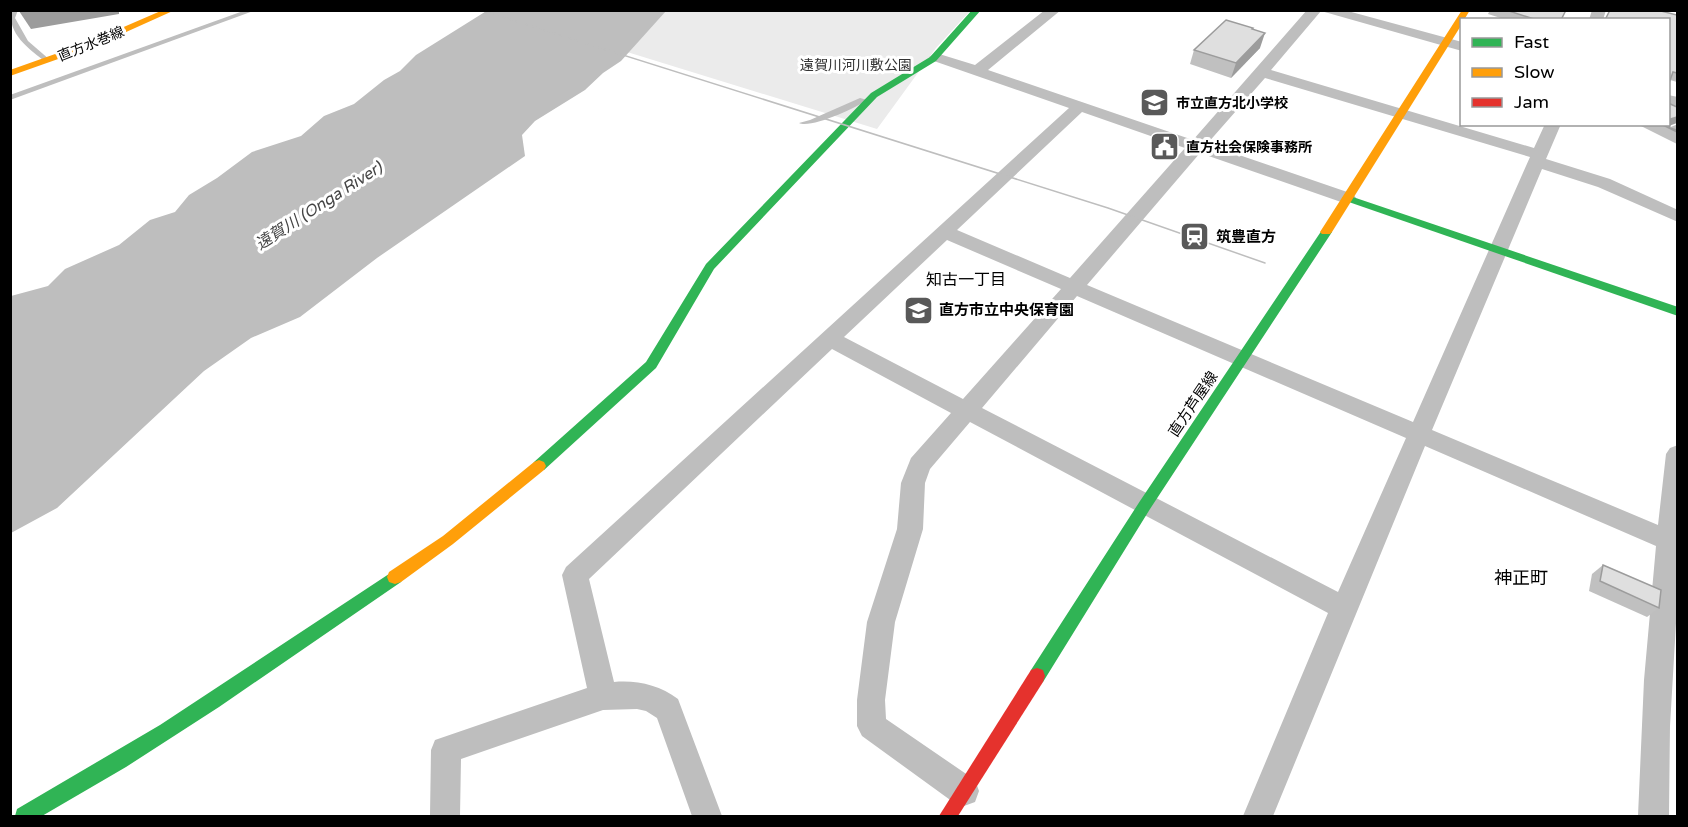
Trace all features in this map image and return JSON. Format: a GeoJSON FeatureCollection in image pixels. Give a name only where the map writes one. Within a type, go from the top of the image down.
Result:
{"type":"FeatureCollection","features":[{"type":"Feature","properties":{"kind":"street","name":"直方水巻線"},"geometry":{"type":"LineString","coordinates":[[10,74],[48,61],[151,15],[171,10]]}},
{"type":"Feature","properties":{"kind":"street"},"geometry":{"type":"LineString","coordinates":[[24,816],[78,787],[253,675],[448,540],[516,487],[651,365],[669,342],[696,286],[710,267],[874,95],[883,86],[936,57],[977,10]]}},
{"type":"Feature","properties":{"kind":"street"},"geometry":{"type":"LineString","coordinates":[[976,71],[1054,10]]}},
{"type":"Feature","properties":{"kind":"street"},"geometry":{"type":"LineString","coordinates":[[964,790],[872,726],[871,700],[880,622],[910,529],[913,483],[919,465],[1072,286],[1315,10]]}},
{"type":"Feature","properties":{"kind":"street"},"geometry":{"type":"LineString","coordinates":[[1327,10],[1460,47]]}},
{"type":"Feature","properties":{"kind":"street","name":"直方芦屋線"},"geometry":{"type":"LineString","coordinates":[[948,816],[1145,505],[1243,359],[1460,19]]}},
{"type":"Feature","properties":{"kind":"street"},"geometry":{"type":"LineString","coordinates":[[936,57],[1677,312]]}},
{"type":"Feature","properties":{"kind":"street"},"geometry":{"type":"LineString","coordinates":[[1262,72],[1539,158],[1604,183],[1677,217]]}},
{"type":"Feature","properties":{"kind":"street"},"geometry":{"type":"LineString","coordinates":[[603,696],[575,575],[1079,107]]}},
{"type":"Feature","properties":{"kind":"street"},"geometry":{"type":"LineString","coordinates":[[1258,816],[1344,608],[1552,126]]}},
{"type":"Feature","properties":{"kind":"street"},"geometry":{"type":"LineString","coordinates":[[1677,129],[1672,132],[1677,134]]}},
{"type":"Feature","properties":{"kind":"street"},"geometry":{"type":"LineString","coordinates":[[945,232],[1668,540]]}},
{"type":"Feature","properties":{"kind":"street"},"geometry":{"type":"LineString","coordinates":[[830,339],[1344,608]]}},
{"type":"Feature","properties":{"kind":"street"},"geometry":{"type":"LineString","coordinates":[[1654,816],[1654,763],[1668,540],[1677,454]]}},
{"type":"Feature","properties":{"kind":"street"},"geometry":{"type":"LineString","coordinates":[[445,816],[446,750],[603,696],[645,696],[660,701],[668,709],[707,816]]}},
{"type":"Feature","properties":{"kind":"lane"},"geometry":{"type":"LineString","coordinates":[[15,10],[12,18],[25,42],[48,61]]}},
{"type":"Feature","properties":{"kind":"lane"},"geometry":{"type":"LineString","coordinates":[[10,98],[253,10]]}},
{"type":"Feature","properties":{"kind":"lane"},"geometry":{"type":"LineString","coordinates":[[803,123],[812,123],[874,95]]}},
{"type":"Feature","properties":{"kind":"green space","name":"遠賀川河川敷公園"},"geometry":{"type":"Polygon","coordinates":[[[494,11],[970,11],[936,48],[877,129],[494,11]]]}},
{"type":"Feature","properties":{"kind":"water","name":"遠賀川 (Onga River)"},"geometry":{"type":"Polygon","coordinates":[[[488,10],[666,11],[621,61],[603,73],[585,90],[535,121],[522,135],[525,156],[377,258],[300,317],[251,338],[204,371],[57,508],[11,533],[11,296],[48,286],[65,269],[119,245],[150,220],[175,212],[189,195],[252,152],[301,136],[324,116],[354,104],[384,80],[400,71],[416,55],[488,10]]]}},
{"type":"Feature","properties":{"kind":"building"},"geometry":{"type":"Polygon","coordinates":[[[1506,10],[1566,10],[1562,18],[1531,18],[1506,10]]]}},
{"type":"Feature","properties":{"kind":"building"},"geometry":{"type":"Polygon","coordinates":[[[1610,10],[1657,10],[1677,15],[1677,73],[1673,72],[1670,80],[1670,18],[1606,18],[1610,10]]]}},
{"type":"Feature","properties":{"kind":"building"},"geometry":{"type":"Polygon","coordinates":[[[1226,20],[1265,33],[1236,63],[1194,50],[1226,20]]]}},
{"type":"Feature","properties":{"kind":"building"},"geometry":{"type":"Polygon","coordinates":[[[1670,104],[1677,107],[1677,117],[1670,119],[1670,104]]]}},
{"type":"Feature","properties":{"kind":"building"},"geometry":{"type":"Polygon","coordinates":[[[1603,565],[1661,590],[1659,608],[1600,581],[1603,565]]]}},
{"type":"Feature","properties":{"kind":"tram line"},"geometry":{"type":"LineString","coordinates":[[480,10],[1108,208],[1265,263]]}},
{"type":"Feature","properties":{"kind":"traffic: fast"},"geometry":{"type":"LineString","coordinates":[[539,466],[651,365],[710,267],[874,95],[933,59],[977,10]]}},
{"type":"Feature","properties":{"kind":"traffic: fast"},"geometry":{"type":"LineString","coordinates":[[1347,198],[1678,312]]}},
{"type":"Feature","properties":{"kind":"traffic: fast"},"geometry":{"type":"LineString","coordinates":[[1037,676],[1145,505],[1326,232]]}},
{"type":"Feature","properties":{"kind":"traffic: fast"},"geometry":{"type":"LineString","coordinates":[[24,816],[167,732],[395,577]]}},
{"type":"Feature","properties":{"kind":"traffic: slow"},"geometry":{"type":"LineString","coordinates":[[10,73],[92,44],[171,10]]}},
{"type":"Feature","properties":{"kind":"traffic: slow"},"geometry":{"type":"LineString","coordinates":[[1461,18],[1466,10]]}},
{"type":"Feature","properties":{"kind":"traffic: slow"},"geometry":{"type":"LineString","coordinates":[[1326,232],[1460,20]]}},
{"type":"Feature","properties":{"kind":"traffic: slow"},"geometry":{"type":"LineString","coordinates":[[395,577],[448,540],[539,466]]}},
{"type":"Feature","properties":{"kind":"traffic: jam"},"geometry":{"type":"LineString","coordinates":[[948,816],[1037,676]]}},
{"type":"Feature","properties":{"kind":"place","name":"市立直方北小学校"},"geometry":{"type":"Point","coordinates":[1155,103]}},
{"type":"Feature","properties":{"kind":"place","name":"直方社会保険事務所"},"geometry":{"type":"Point","coordinates":[1165,147]}},
{"type":"Feature","properties":{"kind":"place","name":"筑豊直方"},"geometry":{"type":"Point","coordinates":[1195,237]}},
{"type":"Feature","properties":{"kind":"place","name":"直方市立中央保育園"},"geometry":{"type":"Point","coordinates":[918,310]}},
{"type":"Feature","properties":{"kind":"district","name":"知古一丁目"},"geometry":{"type":"Point","coordinates":[966,280]}},
{"type":"Feature","properties":{"kind":"district","name":"神正町"},"geometry":{"type":"Point","coordinates":[1521,578]}}]}
